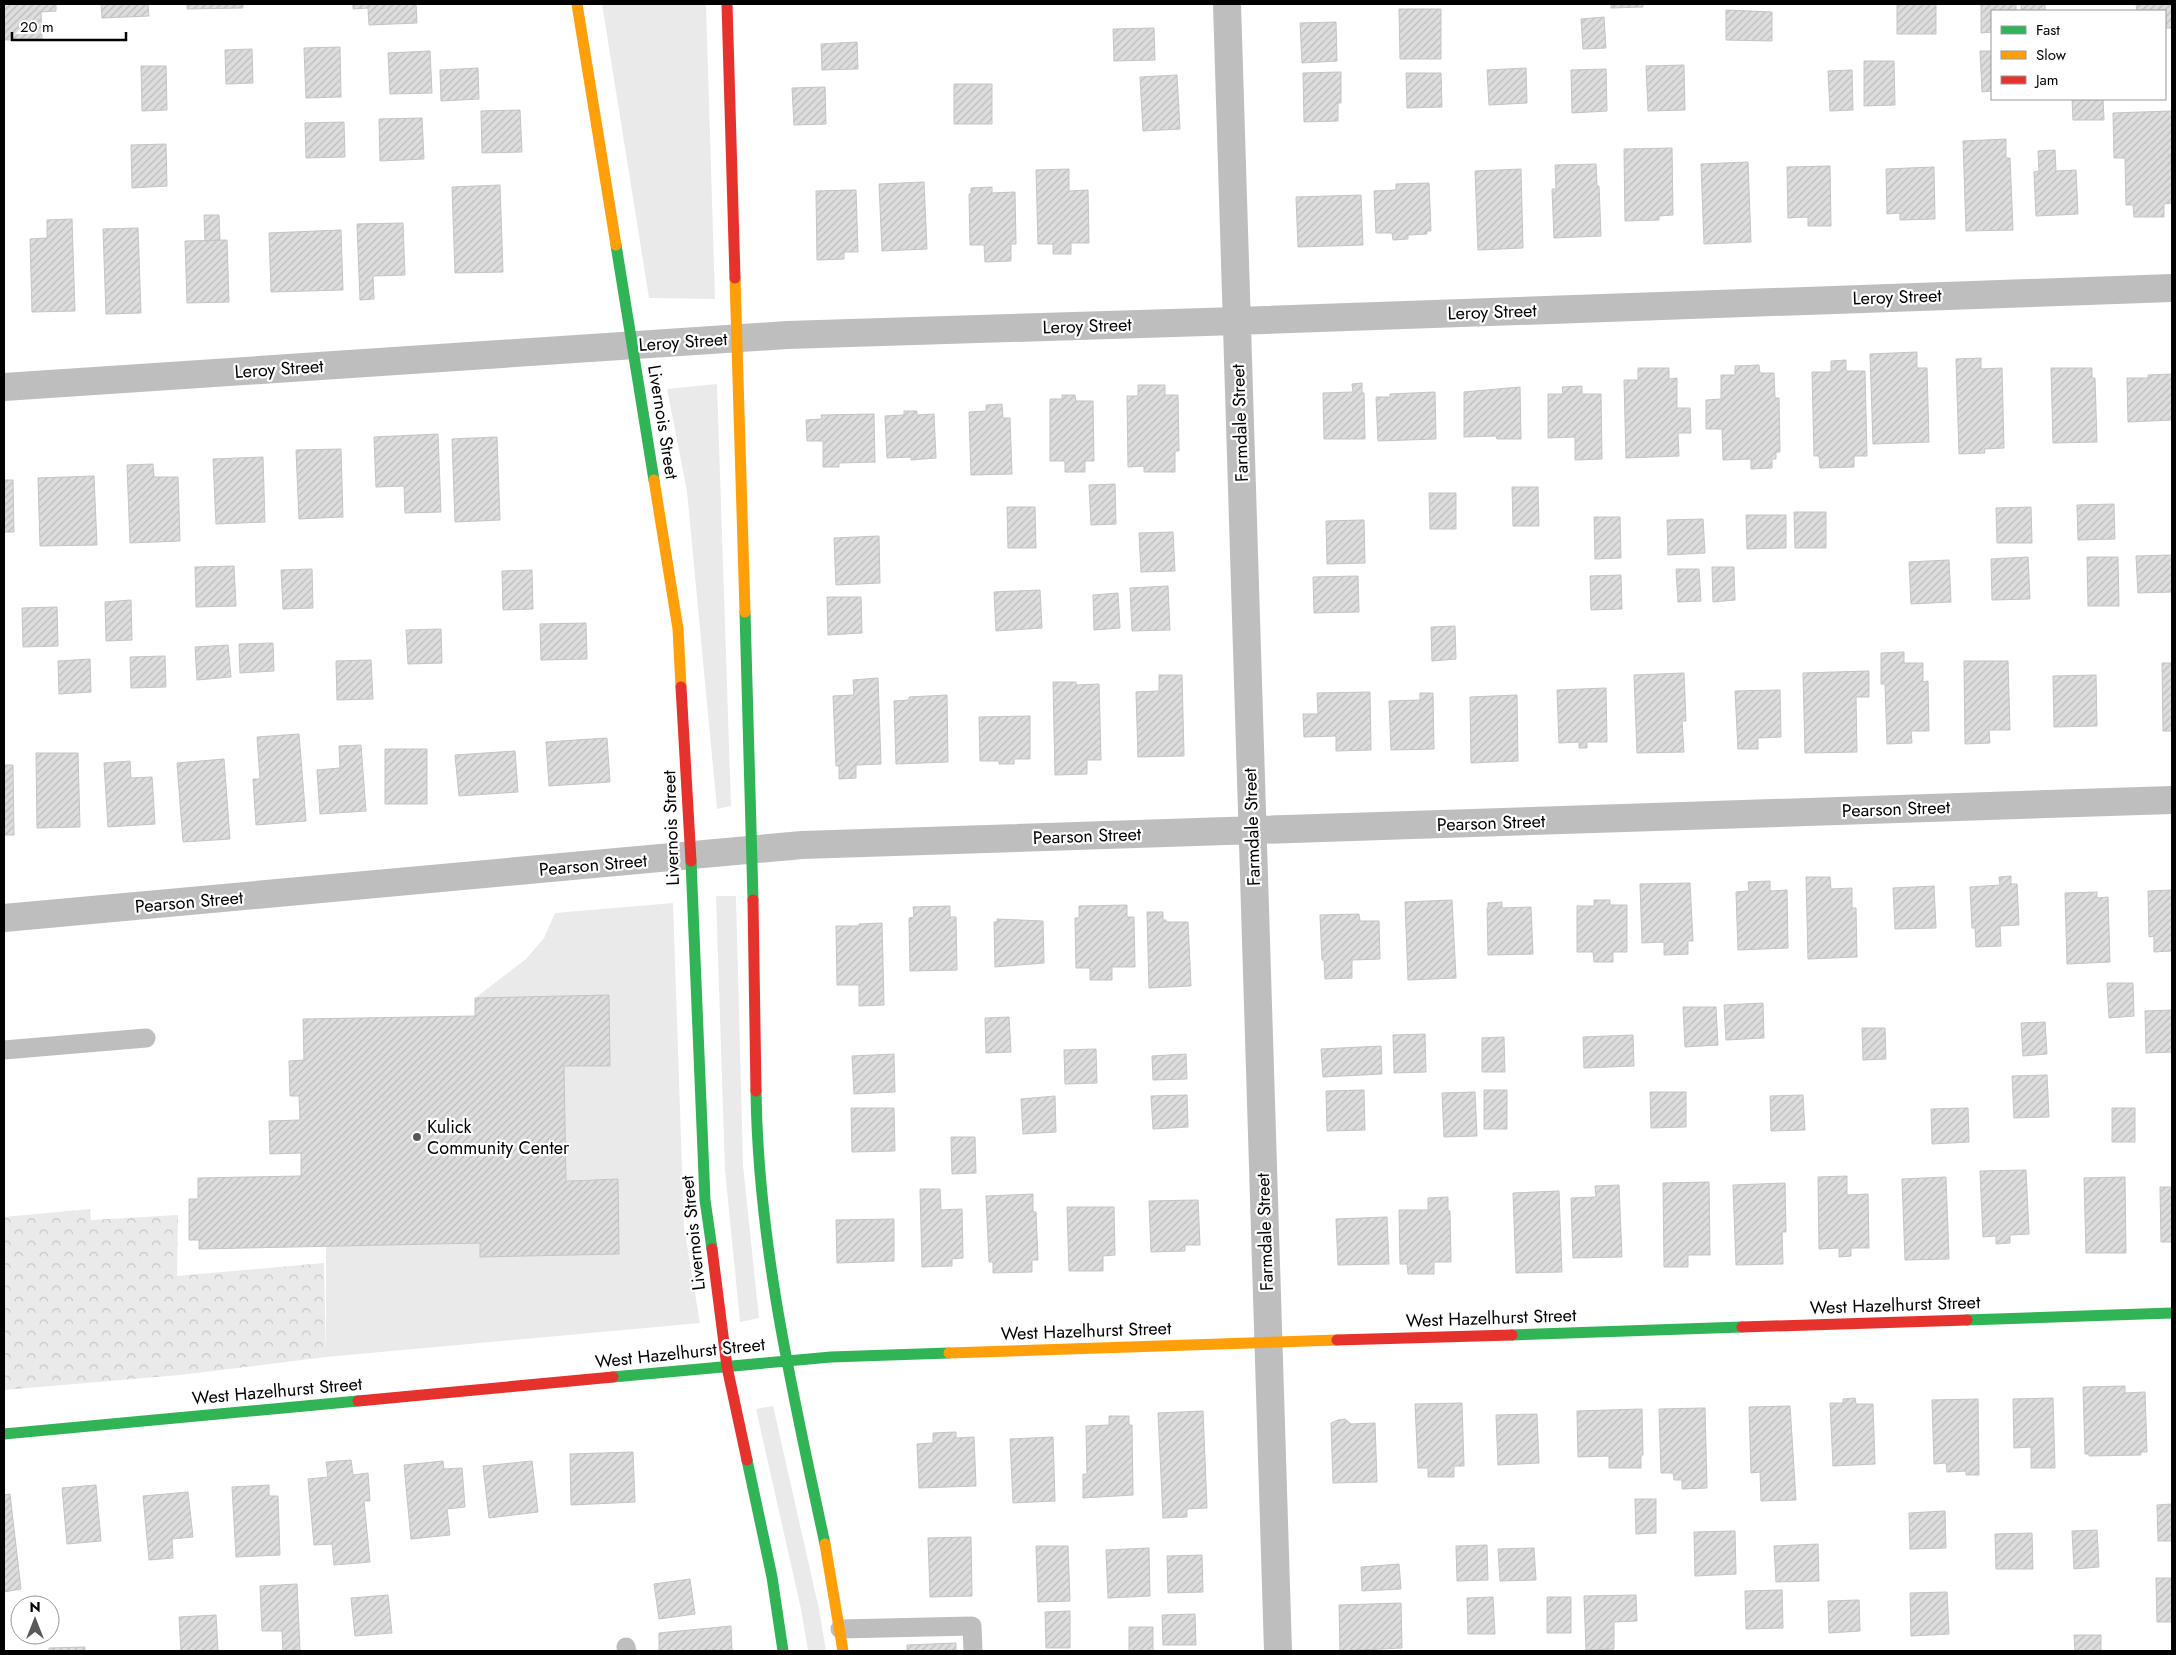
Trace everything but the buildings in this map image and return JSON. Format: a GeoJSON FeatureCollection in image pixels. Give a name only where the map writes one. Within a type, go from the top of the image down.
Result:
{"type":"FeatureCollection","features":[{"type":"Feature","properties":{"kind":"street","name":"Livernois Street"},"geometry":{"type":"LineString","coordinates":[[577,4],[678,629],[689,817],[689,856],[705,1200],[727,1367],[772,1577],[783,1651]]}},
{"type":"Feature","properties":{"kind":"street"},"geometry":{"type":"LineString","coordinates":[[727,4],[752,850],[757,1117],[765,1234],[785,1360],[828,1557],[843,1651]]}},
{"type":"Feature","properties":{"kind":"street","name":"Farmdale Street"},"geometry":{"type":"LineString","coordinates":[[1227,4],[1278,1651]]}},
{"type":"Feature","properties":{"kind":"street","name":"Leroy Street"},"geometry":{"type":"LineString","coordinates":[[4,387],[737,338],[2172,288]]}},
{"type":"Feature","properties":{"kind":"street","name":"Pearson Street"},"geometry":{"type":"LineString","coordinates":[[4,918],[810,845],[2172,800]]}},
{"type":"Feature","properties":{"kind":"street","name":"West Hazelhurst Street"},"geometry":{"type":"LineString","coordinates":[[4,1434],[785,1360],[847,1356],[2172,1313]]}},
{"type":"Feature","properties":{"kind":"lane"},"geometry":{"type":"LineString","coordinates":[[4,1050],[146,1038]]}},
{"type":"Feature","properties":{"kind":"lane"},"geometry":{"type":"LineString","coordinates":[[840,1629],[972,1626],[973,1651]]}},
{"type":"Feature","properties":{"kind":"green space"},"geometry":{"type":"Polygon","coordinates":[[[602,4],[706,4],[715,299],[649,298],[602,4]]]}},
{"type":"Feature","properties":{"kind":"green space"},"geometry":{"type":"Polygon","coordinates":[[[717,384],[731,806],[717,809],[687,491],[667,389],[717,384]]]}},
{"type":"Feature","properties":{"kind":"green space"},"geometry":{"type":"Polygon","coordinates":[[[716,896],[736,896],[743,1165],[759,1318],[740,1322],[725,1170],[716,896]]]}},
{"type":"Feature","properties":{"kind":"green space"},"geometry":{"type":"Polygon","coordinates":[[[673,903],[684,1227],[700,1323],[326,1357],[326,1246],[480,1243],[481,1257],[619,1254],[618,1179],[566,1180],[564,1066],[610,1066],[608,995],[475,998],[526,959],[544,938],[555,913],[673,903]]]}},
{"type":"Feature","properties":{"kind":"green space"},"geometry":{"type":"Polygon","coordinates":[[[90,1209],[91,1220],[178,1215],[177,1276],[324,1263],[326,1357],[180,1375],[4,1390],[4,1217],[90,1209]]]}},
{"type":"Feature","properties":{"kind":"green space"},"geometry":{"type":"Polygon","coordinates":[[[773,1406],[819,1609],[826,1651],[808,1651],[801,1609],[756,1409],[773,1406]]]}},
{"type":"Feature","properties":{"kind":"traffic: fast"},"geometry":{"type":"LineString","coordinates":[[616,245],[654,480]]}},
{"type":"Feature","properties":{"kind":"traffic: fast"},"geometry":{"type":"LineString","coordinates":[[745,612],[753,900]]}},
{"type":"Feature","properties":{"kind":"traffic: fast"},"geometry":{"type":"LineString","coordinates":[[691,861],[705,1200],[712,1249]]}},
{"type":"Feature","properties":{"kind":"traffic: fast"},"geometry":{"type":"LineString","coordinates":[[756,1091],[758,1149],[770,1262],[801,1432],[825,1544]]}},
{"type":"Feature","properties":{"kind":"traffic: fast"},"geometry":{"type":"LineString","coordinates":[[1967,1320],[2172,1313]]}},
{"type":"Feature","properties":{"kind":"traffic: fast"},"geometry":{"type":"LineString","coordinates":[[1512,1335],[1742,1327]]}},
{"type":"Feature","properties":{"kind":"traffic: fast"},"geometry":{"type":"LineString","coordinates":[[613,1377],[831,1357],[949,1353]]}},
{"type":"Feature","properties":{"kind":"traffic: fast"},"geometry":{"type":"LineString","coordinates":[[4,1434],[358,1401]]}},
{"type":"Feature","properties":{"kind":"traffic: fast"},"geometry":{"type":"LineString","coordinates":[[747,1460],[772,1577],[783,1651]]}},
{"type":"Feature","properties":{"kind":"traffic: slow"},"geometry":{"type":"LineString","coordinates":[[577,4],[616,245]]}},
{"type":"Feature","properties":{"kind":"traffic: slow"},"geometry":{"type":"LineString","coordinates":[[735,278],[745,612]]}},
{"type":"Feature","properties":{"kind":"traffic: slow"},"geometry":{"type":"LineString","coordinates":[[654,480],[678,629],[681,687]]}},
{"type":"Feature","properties":{"kind":"traffic: slow"},"geometry":{"type":"LineString","coordinates":[[949,1353],[1337,1340]]}},
{"type":"Feature","properties":{"kind":"traffic: slow"},"geometry":{"type":"LineString","coordinates":[[825,1544],[843,1651]]}},
{"type":"Feature","properties":{"kind":"traffic: jam"},"geometry":{"type":"LineString","coordinates":[[727,4],[735,278]]}},
{"type":"Feature","properties":{"kind":"traffic: jam"},"geometry":{"type":"LineString","coordinates":[[681,687],[691,861]]}},
{"type":"Feature","properties":{"kind":"traffic: jam"},"geometry":{"type":"LineString","coordinates":[[753,900],[756,1091]]}},
{"type":"Feature","properties":{"kind":"traffic: jam"},"geometry":{"type":"LineString","coordinates":[[712,1249],[727,1367],[747,1460]]}},
{"type":"Feature","properties":{"kind":"traffic: jam"},"geometry":{"type":"LineString","coordinates":[[1742,1327],[1967,1320]]}},
{"type":"Feature","properties":{"kind":"traffic: jam"},"geometry":{"type":"LineString","coordinates":[[1337,1340],[1512,1335]]}},
{"type":"Feature","properties":{"kind":"traffic: jam"},"geometry":{"type":"LineString","coordinates":[[358,1401],[613,1377]]}},
{"type":"Feature","properties":{"kind":"place","name":"Kulick Community Center"},"geometry":{"type":"Point","coordinates":[417,1137]}}]}
